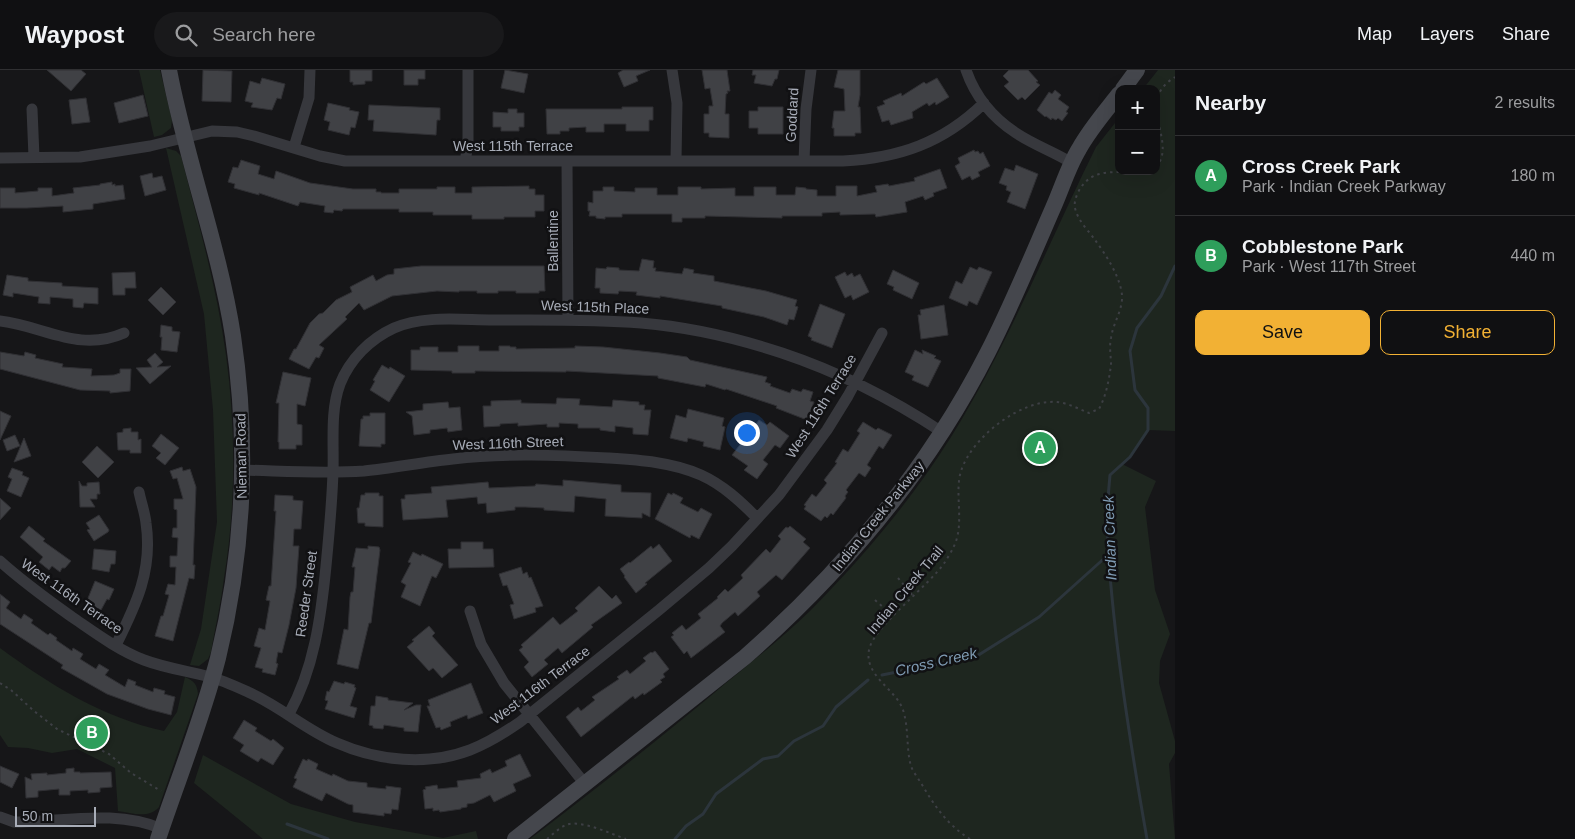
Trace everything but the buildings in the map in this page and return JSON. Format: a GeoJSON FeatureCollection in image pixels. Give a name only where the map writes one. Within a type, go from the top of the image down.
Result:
{"type":"FeatureCollection","features":[{"type":"Feature","properties":{"kind":"street","name":"Nieman Road"},"geometry":{"type":"LineString","coordinates":[[160,834],[212,677],[224,632],[242,516],[243,470],[239,383],[233,335],[223,284],[185,137],[170,70]]}},
{"type":"Feature","properties":{"kind":"street"},"geometry":{"type":"LineString","coordinates":[[294,147],[309,98],[310,70]]}},
{"type":"Feature","properties":{"kind":"street"},"geometry":{"type":"LineString","coordinates":[[465,161],[468,145],[468,70]]}},
{"type":"Feature","properties":{"kind":"street"},"geometry":{"type":"LineString","coordinates":[[672,70],[677,103],[676,160]]}},
{"type":"Feature","properties":{"kind":"street","name":"Goddard"},"geometry":{"type":"LineString","coordinates":[[804,161],[806,109],[811,70]]}},
{"type":"Feature","properties":{"kind":"street"},"geometry":{"type":"LineString","coordinates":[[966,70],[975,90],[992,114],[1016,133],[1072,163]]}},
{"type":"Feature","properties":{"kind":"street"},"geometry":{"type":"LineString","coordinates":[[1126,85],[1137,70]]}},
{"type":"Feature","properties":{"kind":"street","name":"Indian Creek Parkway"},"geometry":{"type":"LineString","coordinates":[[515,839],[745,657],[815,592],[848,557],[890,506],[942,432],[988,353],[1010,308],[1072,163],[1088,134],[1115,99]]}},
{"type":"Feature","properties":{"kind":"street","name":"West 115th Terrace"},"geometry":{"type":"LineString","coordinates":[[0,158],[80,157],[150,146],[212,131],[237,132],[320,156],[345,161],[870,160],[898,154],[947,133],[969,118],[984,103]]}},
{"type":"Feature","properties":{"kind":"street"},"geometry":{"type":"LineString","coordinates":[[32,109],[34,157]]}},
{"type":"Feature","properties":{"kind":"street","name":"Ballentine"},"geometry":{"type":"LineString","coordinates":[[568,162],[568,320]]}},
{"type":"Feature","properties":{"kind":"street","name":"West 115th Place"},"geometry":{"type":"LineString","coordinates":[[333,473],[334,414],[340,384],[349,366],[360,351],[379,336],[397,327],[425,320],[568,320],[643,323],[688,329],[725,337],[781,353],[832,372],[921,418],[942,432]]}},
{"type":"Feature","properties":{"kind":"street"},"geometry":{"type":"LineString","coordinates":[[0,321],[13,322],[71,340],[90,341],[114,338],[124,333]]}},
{"type":"Feature","properties":{"kind":"street","name":"West 116th Terrace"},"geometry":{"type":"LineString","coordinates":[[0,561],[34,590],[102,638],[142,659],[212,677],[248,692],[289,714],[336,743],[362,753],[416,760],[437,758],[470,750],[498,736],[529,714],[709,568],[796,474],[827,430],[856,383],[882,333]]}},
{"type":"Feature","properties":{"kind":"street","name":"West 116th Street"},"geometry":{"type":"LineString","coordinates":[[243,470],[333,473],[378,469],[455,458],[508,455],[558,455],[630,460],[679,467],[701,475],[740,500],[757,518]]}},
{"type":"Feature","properties":{"kind":"street","name":"Reeder Street"},"geometry":{"type":"LineString","coordinates":[[289,714],[298,697],[308,670],[317,635],[331,523],[333,473]]}},
{"type":"Feature","properties":{"kind":"street"},"geometry":{"type":"LineString","coordinates":[[116,645],[136,605],[147,563],[146,523],[139,492]]}},
{"type":"Feature","properties":{"kind":"street"},"geometry":{"type":"LineString","coordinates":[[470,611],[474,629],[488,660],[504,683],[586,784]]}},
{"type":"Feature","properties":{"kind":"street"},"geometry":{"type":"LineString","coordinates":[[0,817],[14,822],[109,818],[146,822],[160,834]]}},
{"type":"Feature","properties":{"kind":"path"},"geometry":{"type":"LineString","coordinates":[[1160,164],[1167,148],[1156,105],[1160,90],[1175,76]]}},
{"type":"Feature","properties":{"kind":"path","name":"Indian Creek Trail"},"geometry":{"type":"LineString","coordinates":[[970,839],[962,834],[937,810],[912,767],[903,711],[896,695],[882,684],[869,664],[869,650],[877,634],[943,564],[955,545],[961,471],[971,451],[988,432],[1006,418],[1033,405],[1057,402],[1074,406],[1089,413],[1099,409],[1104,399],[1111,364],[1110,340],[1121,309],[1122,294],[1117,277],[1097,242],[1080,221],[1074,206],[1080,189],[1087,180],[1097,174],[1115,174]]}},
{"type":"Feature","properties":{"kind":"path"},"geometry":{"type":"LineString","coordinates":[[898,578],[914,596]]}},
{"type":"Feature","properties":{"kind":"path"},"geometry":{"type":"LineString","coordinates":[[875,600],[893,616]]}},
{"type":"Feature","properties":{"kind":"path"},"geometry":{"type":"LineString","coordinates":[[0,683],[57,729],[109,754],[148,784],[172,797]]}},
{"type":"Feature","properties":{"kind":"path"},"geometry":{"type":"LineString","coordinates":[[547,839],[564,826],[572,823],[581,824],[626,839]]}},
{"type":"Feature","properties":{"kind":"shaded area"},"geometry":{"type":"Polygon","coordinates":[[[139,70],[160,70],[172,120],[171,128],[162,135],[154,137],[139,70]]]}},
{"type":"Feature","properties":{"kind":"shaded area"},"geometry":{"type":"Polygon","coordinates":[[[1158,70],[1175,70],[1175,431],[1148,430],[1130,457],[1122,464],[1156,481],[1145,507],[1155,590],[1170,634],[1160,661],[1159,683],[1175,741],[1175,753],[1169,764],[1175,839],[530,839],[690,713],[786,633],[810,611],[867,550],[903,506],[936,461],[972,402],[1009,330],[1096,147],[1115,123],[1115,175],[1160,175],[1160,85],[1146,85],[1158,70]]]}},
{"type":"Feature","properties":{"kind":"shaded area"},"geometry":{"type":"Polygon","coordinates":[[[166,148],[176,151],[181,156],[200,230],[222,330],[232,411],[233,495],[228,550],[211,652],[208,659],[199,666],[190,665],[201,629],[217,522],[213,410],[204,314],[166,148]]]}},
{"type":"Feature","properties":{"kind":"shaded area"},"geometry":{"type":"Polygon","coordinates":[[[0,648],[57,687],[98,709],[141,725],[164,731],[177,712],[185,677],[196,685],[198,694],[159,807],[155,811],[145,814],[134,814],[118,811],[115,768],[77,749],[52,753],[28,748],[8,747],[0,735],[0,648]]]}},
{"type":"Feature","properties":{"kind":"shaded area"},"geometry":{"type":"Polygon","coordinates":[[[203,755],[291,804],[355,822],[443,838],[476,831],[478,839],[263,839],[194,783],[203,755]]]}},
{"type":"Feature","properties":{"kind":"waterway","name":"Indian Creek"},"geometry":{"type":"LineString","coordinates":[[1147,839],[1116,635],[1108,555],[1108,495],[1110,475],[1130,457],[1148,430],[1148,408],[1135,390],[1130,351],[1137,328],[1161,296],[1175,266]]}},
{"type":"Feature","properties":{"kind":"waterway","name":"Cross Creek"},"geometry":{"type":"LineString","coordinates":[[882,675],[977,656],[1039,617],[1108,555]]}},
{"type":"Feature","properties":{"kind":"waterway","name":"Cross Creek"},"geometry":{"type":"LineString","coordinates":[[675,839],[686,826],[703,814],[716,794],[763,759],[778,756],[794,741],[823,726],[836,707],[868,680]]}},
{"type":"Feature","properties":{"kind":"waterway","name":"Cross Creek"},"geometry":{"type":"LineString","coordinates":[[287,824],[328,839]]}},
{"type":"Feature","properties":{"kind":"place","name":"Cross Creek Park"},"geometry":{"type":"Point","coordinates":[1040,448]}},
{"type":"Feature","properties":{"kind":"place","name":"Cobblestone Park"},"geometry":{"type":"Point","coordinates":[92,733]}}]}
